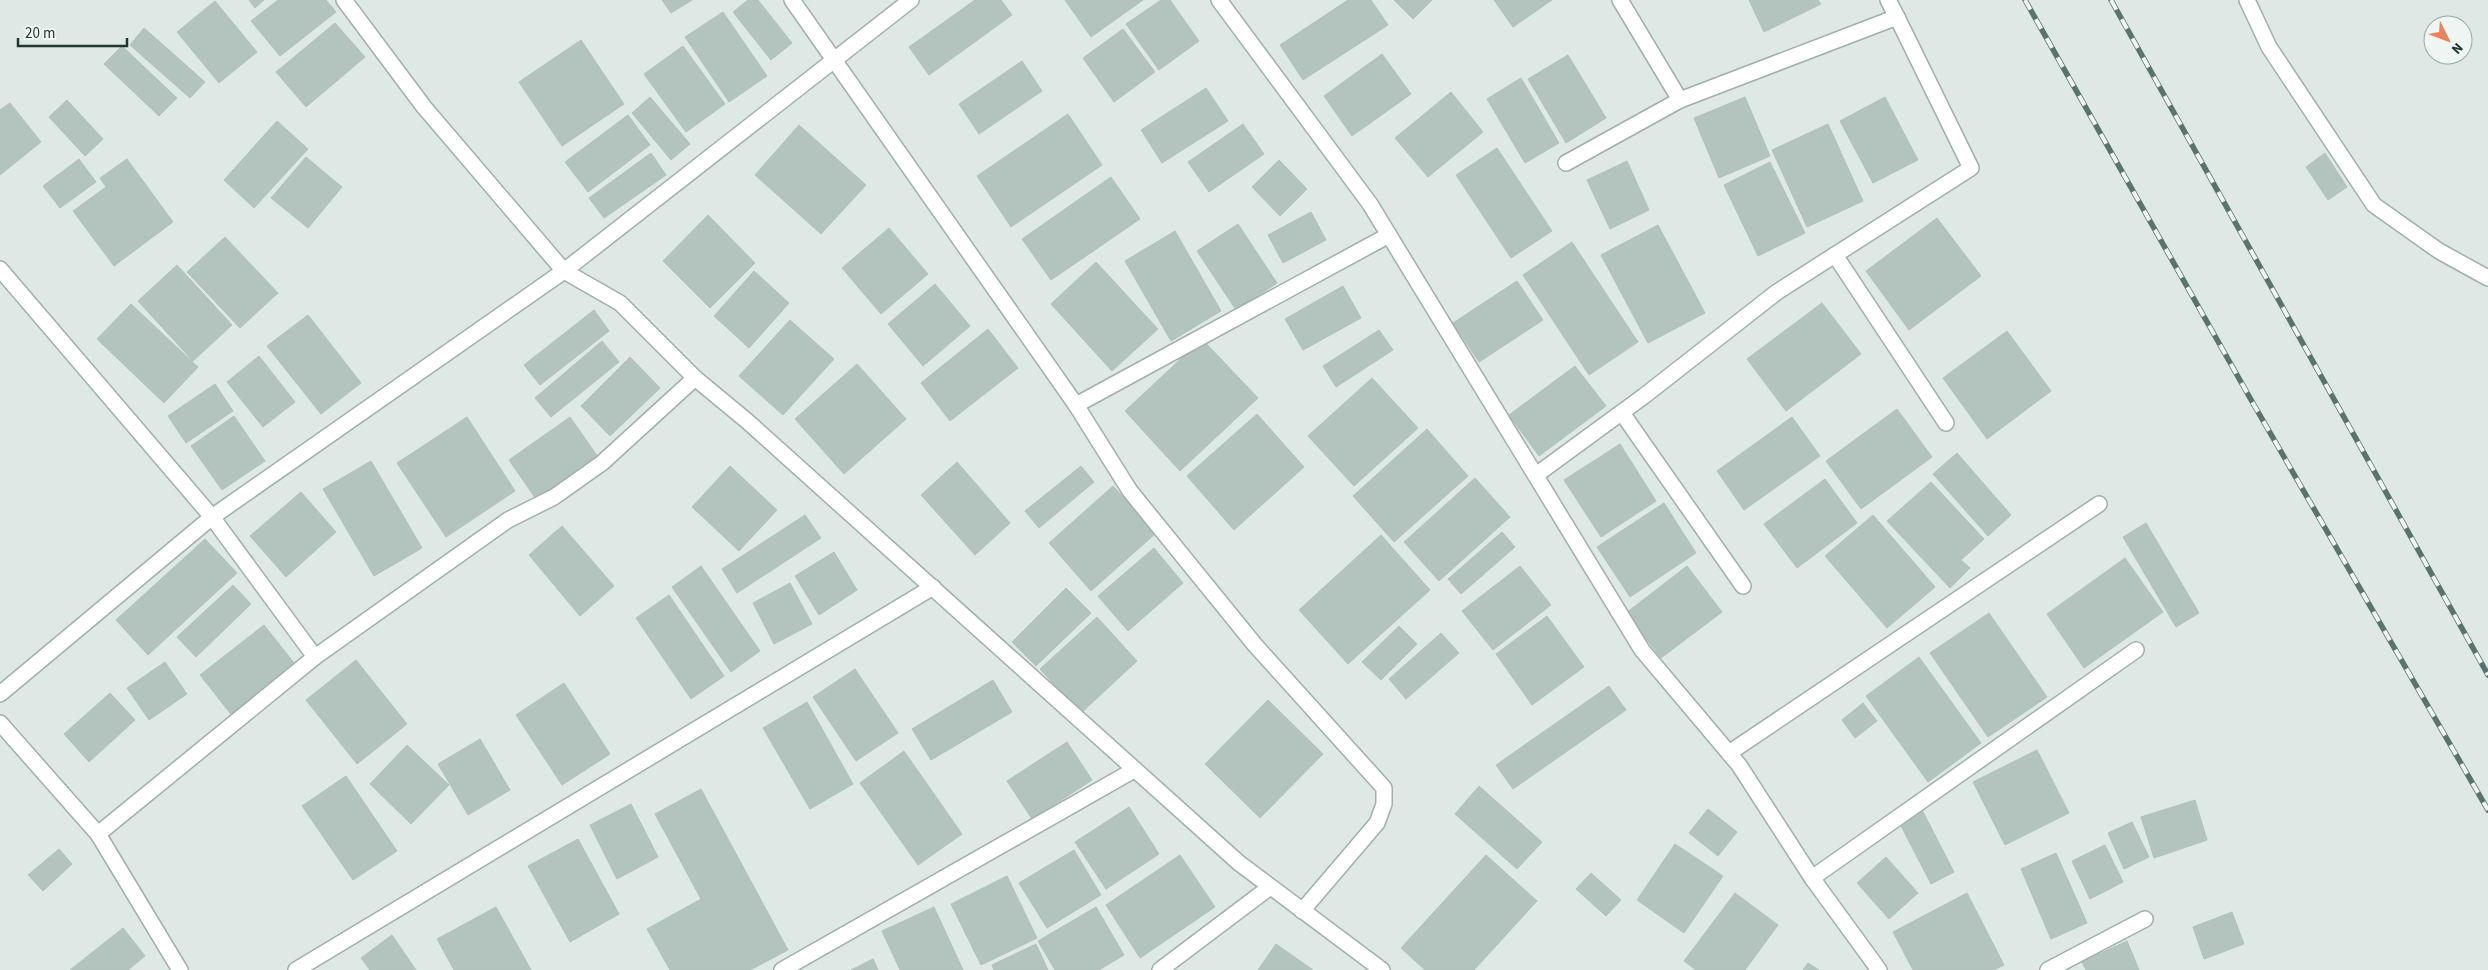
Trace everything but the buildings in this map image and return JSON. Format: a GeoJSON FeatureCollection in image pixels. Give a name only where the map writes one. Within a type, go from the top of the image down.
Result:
{"type":"FeatureCollection","features":[{"type":"Feature","properties":{"kind":"street"},"geometry":{"type":"LineString","coordinates":[[344,0],[424,107],[564,271],[620,303],[695,378],[747,421],[934,587],[1134,770],[1270,887],[1382,970]]}},
{"type":"Feature","properties":{"kind":"street"},"geometry":{"type":"LineString","coordinates":[[792,0],[1076,406],[1130,491],[1255,645],[1384,788],[1384,804],[1377,823],[1302,911]]}},
{"type":"Feature","properties":{"kind":"street"},"geometry":{"type":"LineString","coordinates":[[0,694],[212,517],[564,271],[911,0]]}},
{"type":"Feature","properties":{"kind":"street"},"geometry":{"type":"LineString","coordinates":[[1219,0],[1370,204],[1642,650],[1728,753],[1812,878],[1879,970]]}},
{"type":"Feature","properties":{"kind":"street"},"geometry":{"type":"LineString","coordinates":[[1620,0],[1680,100]]}},
{"type":"Feature","properties":{"kind":"street"},"geometry":{"type":"LineString","coordinates":[[1536,476],[1622,413],[1777,292],[1971,168],[1888,0]]}},
{"type":"Feature","properties":{"kind":"street"},"geometry":{"type":"LineString","coordinates":[[2247,0],[2269,47],[2374,205],[2439,251],[2488,278]]}},
{"type":"Feature","properties":{"kind":"street"},"geometry":{"type":"LineString","coordinates":[[1566,163],[1680,100],[1897,17]]}},
{"type":"Feature","properties":{"kind":"street"},"geometry":{"type":"LineString","coordinates":[[1076,406],[1389,235]]}},
{"type":"Feature","properties":{"kind":"street"},"geometry":{"type":"LineString","coordinates":[[1835,255],[1946,423]]}},
{"type":"Feature","properties":{"kind":"street"},"geometry":{"type":"LineString","coordinates":[[0,268],[212,517],[315,657]]}},
{"type":"Feature","properties":{"kind":"street"},"geometry":{"type":"LineString","coordinates":[[98,834],[315,657],[508,520],[554,497],[602,463],[695,378]]}},
{"type":"Feature","properties":{"kind":"street"},"geometry":{"type":"LineString","coordinates":[[1622,413],[1743,586]]}},
{"type":"Feature","properties":{"kind":"street"},"geometry":{"type":"LineString","coordinates":[[1728,753],[2099,504]]}},
{"type":"Feature","properties":{"kind":"street"},"geometry":{"type":"LineString","coordinates":[[296,970],[934,587]]}},
{"type":"Feature","properties":{"kind":"street"},"geometry":{"type":"LineString","coordinates":[[1812,878],[2136,650]]}},
{"type":"Feature","properties":{"kind":"street"},"geometry":{"type":"LineString","coordinates":[[0,723],[98,834],[180,970]]}},
{"type":"Feature","properties":{"kind":"street"},"geometry":{"type":"LineString","coordinates":[[782,970],[1134,770]]}},
{"type":"Feature","properties":{"kind":"street"},"geometry":{"type":"LineString","coordinates":[[1160,970],[1270,887]]}},
{"type":"Feature","properties":{"kind":"street"},"geometry":{"type":"LineString","coordinates":[[2048,970],[2145,919]]}},
{"type":"Feature","properties":{"kind":"railway"},"geometry":{"type":"LineString","coordinates":[[2025,0],[2254,405],[2488,810]]}},
{"type":"Feature","properties":{"kind":"railway"},"geometry":{"type":"LineString","coordinates":[[2111,0],[2488,675]]}}]}
